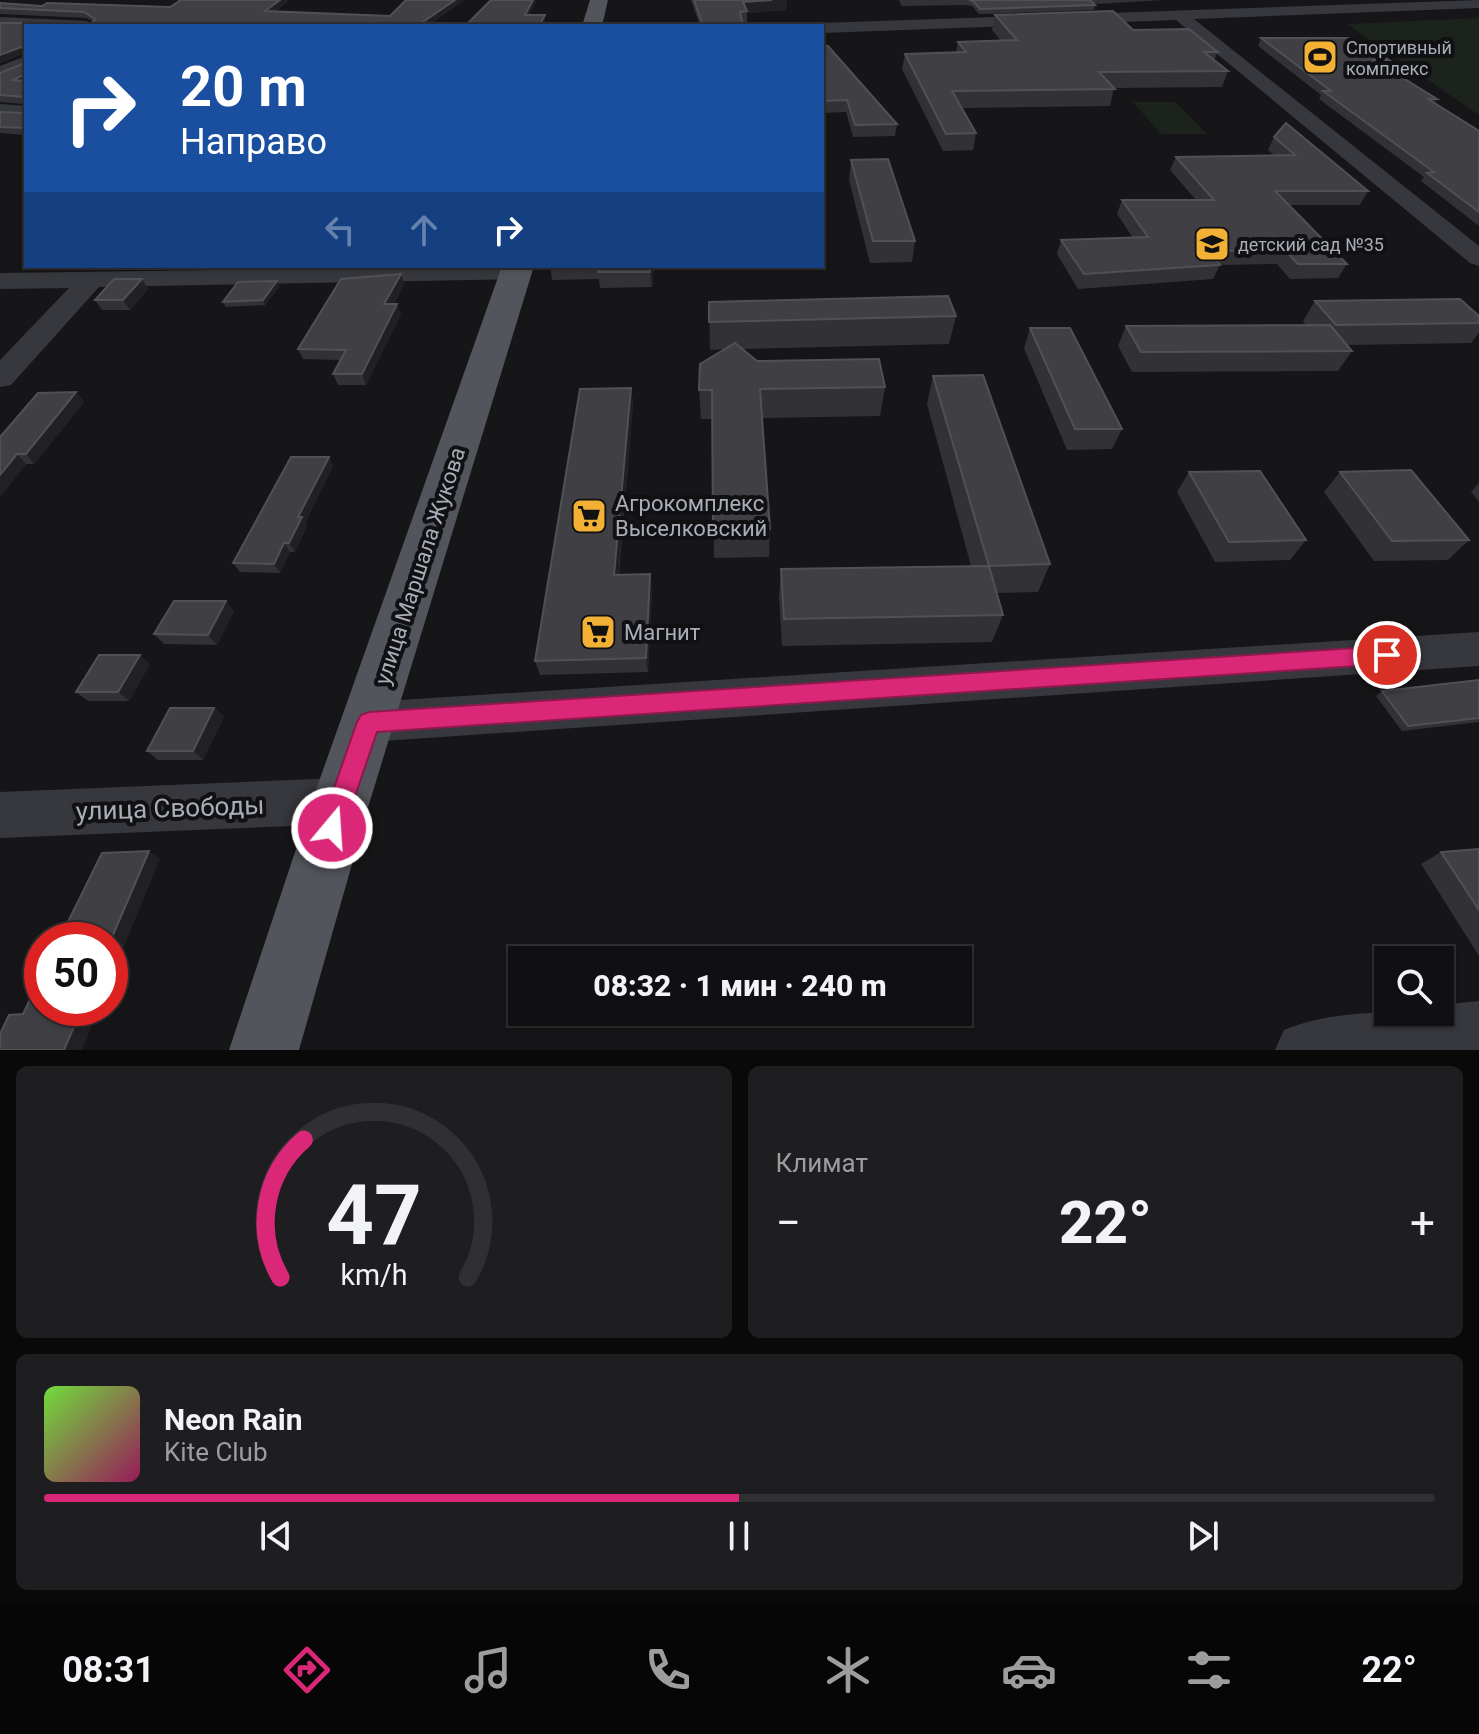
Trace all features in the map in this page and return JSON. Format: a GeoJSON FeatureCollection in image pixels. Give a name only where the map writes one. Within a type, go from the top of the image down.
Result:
{"type":"FeatureCollection","features":[{"type":"Feature","properties":{"kind":"main road"},"geometry":{"type":"LineString","coordinates":[[593,24],[599,0]]}},
{"type":"Feature","properties":{"kind":"main road","name":"улица Маршала Жукова"},"geometry":{"type":"LineString","coordinates":[[264,1050],[341,801],[517,270]]}},
{"type":"Feature","properties":{"kind":"street"},"geometry":{"type":"LineString","coordinates":[[1365,0],[1382,8]]}},
{"type":"Feature","properties":{"kind":"street"},"geometry":{"type":"LineString","coordinates":[[824,28],[1479,4]]}},
{"type":"Feature","properties":{"kind":"street"},"geometry":{"type":"LineString","coordinates":[[1181,16],[1479,258]]}},
{"type":"Feature","properties":{"kind":"street"},"geometry":{"type":"LineString","coordinates":[[0,22],[44,24]]}},
{"type":"Feature","properties":{"kind":"street"},"geometry":{"type":"LineString","coordinates":[[0,73],[24,62]]}},
{"type":"Feature","properties":{"kind":"street"},"geometry":{"type":"LineString","coordinates":[[0,110],[24,112]]}},
{"type":"Feature","properties":{"kind":"street"},"geometry":{"type":"LineString","coordinates":[[0,281],[517,270]]}},
{"type":"Feature","properties":{"kind":"street"},"geometry":{"type":"LineString","coordinates":[[0,378],[92,279]]}},
{"type":"Feature","properties":{"kind":"street"},"geometry":{"type":"LineString","coordinates":[[369,722],[1479,649]]}},
{"type":"Feature","properties":{"kind":"street","name":"улица Свободы"},"geometry":{"type":"LineString","coordinates":[[0,815],[341,801]]}},
{"type":"Feature","properties":{"kind":"street"},"geometry":{"type":"LineString","coordinates":[[1304,1050],[1479,1029]]}},
{"type":"Feature","properties":{"kind":"shaded area"},"geometry":{"type":"Polygon","coordinates":[[[1479,18],[1479,115],[1347,24],[1479,18]]]}},
{"type":"Feature","properties":{"kind":"shaded area"},"geometry":{"type":"Polygon","coordinates":[[[1133,102],[1175,102],[1207,134],[1161,134],[1133,102]]]}},
{"type":"Feature","properties":{"kind":"building"},"geometry":{"type":"Polygon","coordinates":[[[181,0],[280,0],[265,11],[390,16],[406,0],[455,0],[420,24],[24,24],[24,49],[21,47],[0,55],[0,23],[92,23],[95,19],[84,12],[0,8],[0,3],[170,7],[181,0]]]}},
{"type":"Feature","properties":{"kind":"building"},"geometry":{"type":"Polygon","coordinates":[[[491,0],[533,0],[525,15],[545,15],[540,24],[467,24],[491,0]]]}},
{"type":"Feature","properties":{"kind":"building"},"geometry":{"type":"Polygon","coordinates":[[[694,0],[772,0],[743,2],[747,11],[740,12],[743,24],[702,24],[694,0]]]}},
{"type":"Feature","properties":{"kind":"building"},"geometry":{"type":"Polygon","coordinates":[[[969,0],[1090,0],[1095,5],[980,9],[969,0]]]}},
{"type":"Feature","properties":{"kind":"building"},"geometry":{"type":"Polygon","coordinates":[[[1113,11],[1133,30],[1189,29],[1218,52],[1204,52],[1228,71],[1099,72],[1115,89],[952,91],[976,133],[946,134],[905,54],[966,52],[958,42],[1017,40],[995,15],[1113,11]]]}},
{"type":"Feature","properties":{"kind":"building"},"geometry":{"type":"Polygon","coordinates":[[[1261,38],[1354,38],[1389,60],[1374,60],[1437,99],[1428,99],[1479,131],[1479,212],[1427,173],[1434,172],[1323,91],[1331,91],[1261,38]]]}},
{"type":"Feature","properties":{"kind":"building"},"geometry":{"type":"Polygon","coordinates":[[[824,46],[828,46],[897,124],[855,125],[847,100],[824,101],[824,46]]]}},
{"type":"Feature","properties":{"kind":"building"},"geometry":{"type":"Polygon","coordinates":[[[24,63],[24,75],[13,80],[24,81],[24,97],[0,95],[0,73],[24,63]]]}},
{"type":"Feature","properties":{"kind":"building"},"geometry":{"type":"Polygon","coordinates":[[[0,112],[24,113],[24,128],[0,127],[0,112]]]}},
{"type":"Feature","properties":{"kind":"building"},"geometry":{"type":"Polygon","coordinates":[[[1286,123],[1368,191],[1275,191],[1347,264],[1298,264],[1285,250],[1209,251],[1220,265],[1084,274],[1061,240],[1148,237],[1122,200],[1214,200],[1176,157],[1295,155],[1274,137],[1286,123]]]}},
{"type":"Feature","properties":{"kind":"building"},"geometry":{"type":"Polygon","coordinates":[[[888,159],[915,241],[873,241],[851,160],[888,159]]]}},
{"type":"Feature","properties":{"kind":"building"},"geometry":{"type":"Polygon","coordinates":[[[599,268],[651,268],[650,272],[598,272],[599,268]]]}},
{"type":"Feature","properties":{"kind":"building"},"geometry":{"type":"Polygon","coordinates":[[[401,274],[384,304],[397,304],[362,374],[333,374],[346,350],[298,349],[341,279],[401,274]]]}},
{"type":"Feature","properties":{"kind":"building"},"geometry":{"type":"Polygon","coordinates":[[[114,279],[142,279],[123,300],[95,300],[114,279]]]}},
{"type":"Feature","properties":{"kind":"building"},"geometry":{"type":"Polygon","coordinates":[[[277,281],[263,300],[223,302],[238,282],[277,281]]]}},
{"type":"Feature","properties":{"kind":"building"},"geometry":{"type":"Polygon","coordinates":[[[948,296],[956,316],[709,322],[709,302],[948,296]]]}},
{"type":"Feature","properties":{"kind":"building"},"geometry":{"type":"Polygon","coordinates":[[[1460,299],[1479,316],[1479,323],[1336,325],[1315,301],[1460,299]]]}},
{"type":"Feature","properties":{"kind":"building"},"geometry":{"type":"Polygon","coordinates":[[[1330,325],[1352,351],[1141,352],[1126,326],[1330,325]]]}},
{"type":"Feature","properties":{"kind":"building"},"geometry":{"type":"Polygon","coordinates":[[[1030,328],[1070,328],[1122,429],[1075,429],[1030,328]]]}},
{"type":"Feature","properties":{"kind":"building"},"geometry":{"type":"Polygon","coordinates":[[[735,343],[757,361],[879,359],[885,387],[760,389],[770,529],[713,530],[712,390],[699,390],[700,364],[735,343]]]}},
{"type":"Feature","properties":{"kind":"building"},"geometry":{"type":"Polygon","coordinates":[[[983,375],[1050,564],[989,566],[933,376],[983,375]]]}},
{"type":"Feature","properties":{"kind":"building"},"geometry":{"type":"Polygon","coordinates":[[[631,388],[614,575],[650,574],[646,658],[535,661],[580,389],[631,388]]]}},
{"type":"Feature","properties":{"kind":"building"},"geometry":{"type":"Polygon","coordinates":[[[76,392],[26,454],[17,454],[0,475],[0,437],[38,393],[76,392]]]}},
{"type":"Feature","properties":{"kind":"building"},"geometry":{"type":"Polygon","coordinates":[[[291,457],[329,457],[298,517],[302,517],[289,543],[284,543],[274,564],[233,563],[291,457]]]}},
{"type":"Feature","properties":{"kind":"building"},"geometry":{"type":"Polygon","coordinates":[[[1411,470],[1469,540],[1392,541],[1340,472],[1411,470]]]}},
{"type":"Feature","properties":{"kind":"building"},"geometry":{"type":"Polygon","coordinates":[[[1260,471],[1306,540],[1229,542],[1189,472],[1260,471]]]}},
{"type":"Feature","properties":{"kind":"building"},"geometry":{"type":"Polygon","coordinates":[[[989,566],[1003,615],[784,619],[781,569],[989,566]]]}},
{"type":"Feature","properties":{"kind":"building"},"geometry":{"type":"Polygon","coordinates":[[[174,601],[226,601],[208,635],[154,634],[174,601]]]}},
{"type":"Feature","properties":{"kind":"building"},"geometry":{"type":"Polygon","coordinates":[[[99,655],[140,655],[118,692],[76,692],[99,655]]]}},
{"type":"Feature","properties":{"kind":"building"},"geometry":{"type":"Polygon","coordinates":[[[1479,680],[1479,718],[1408,726],[1382,691],[1479,680]]]}},
{"type":"Feature","properties":{"kind":"building"},"geometry":{"type":"Polygon","coordinates":[[[170,708],[214,708],[193,751],[147,751],[170,708]]]}},
{"type":"Feature","properties":{"kind":"building"},"geometry":{"type":"Polygon","coordinates":[[[1479,849],[1479,910],[1441,852],[1479,849]]]}},
{"type":"Feature","properties":{"kind":"building"},"geometry":{"type":"Polygon","coordinates":[[[149,851],[119,922],[68,922],[102,853],[149,851]]]}},
{"type":"Feature","properties":{"kind":"building"},"geometry":{"type":"Polygon","coordinates":[[[23,1014],[24,1026],[74,1026],[64,1050],[0,1050],[0,1034],[9,1015],[23,1014]]]}},
{"type":"Feature","properties":{"kind":"place","name":"Спортивный комплекс"},"geometry":{"type":"Point","coordinates":[1320,57]}},
{"type":"Feature","properties":{"kind":"place","name":"детский сад №35"},"geometry":{"type":"Point","coordinates":[1212,244]}},
{"type":"Feature","properties":{"kind":"place","name":"Агрокомплекс Выселковский"},"geometry":{"type":"Point","coordinates":[589,516]}},
{"type":"Feature","properties":{"kind":"place","name":"Магнит"},"geometry":{"type":"Point","coordinates":[598,632]}},
{"type":"Feature","properties":{"kind":"route"},"geometry":{"type":"LineString","coordinates":[[332,828],[369,722],[1387,655]]}}]}
